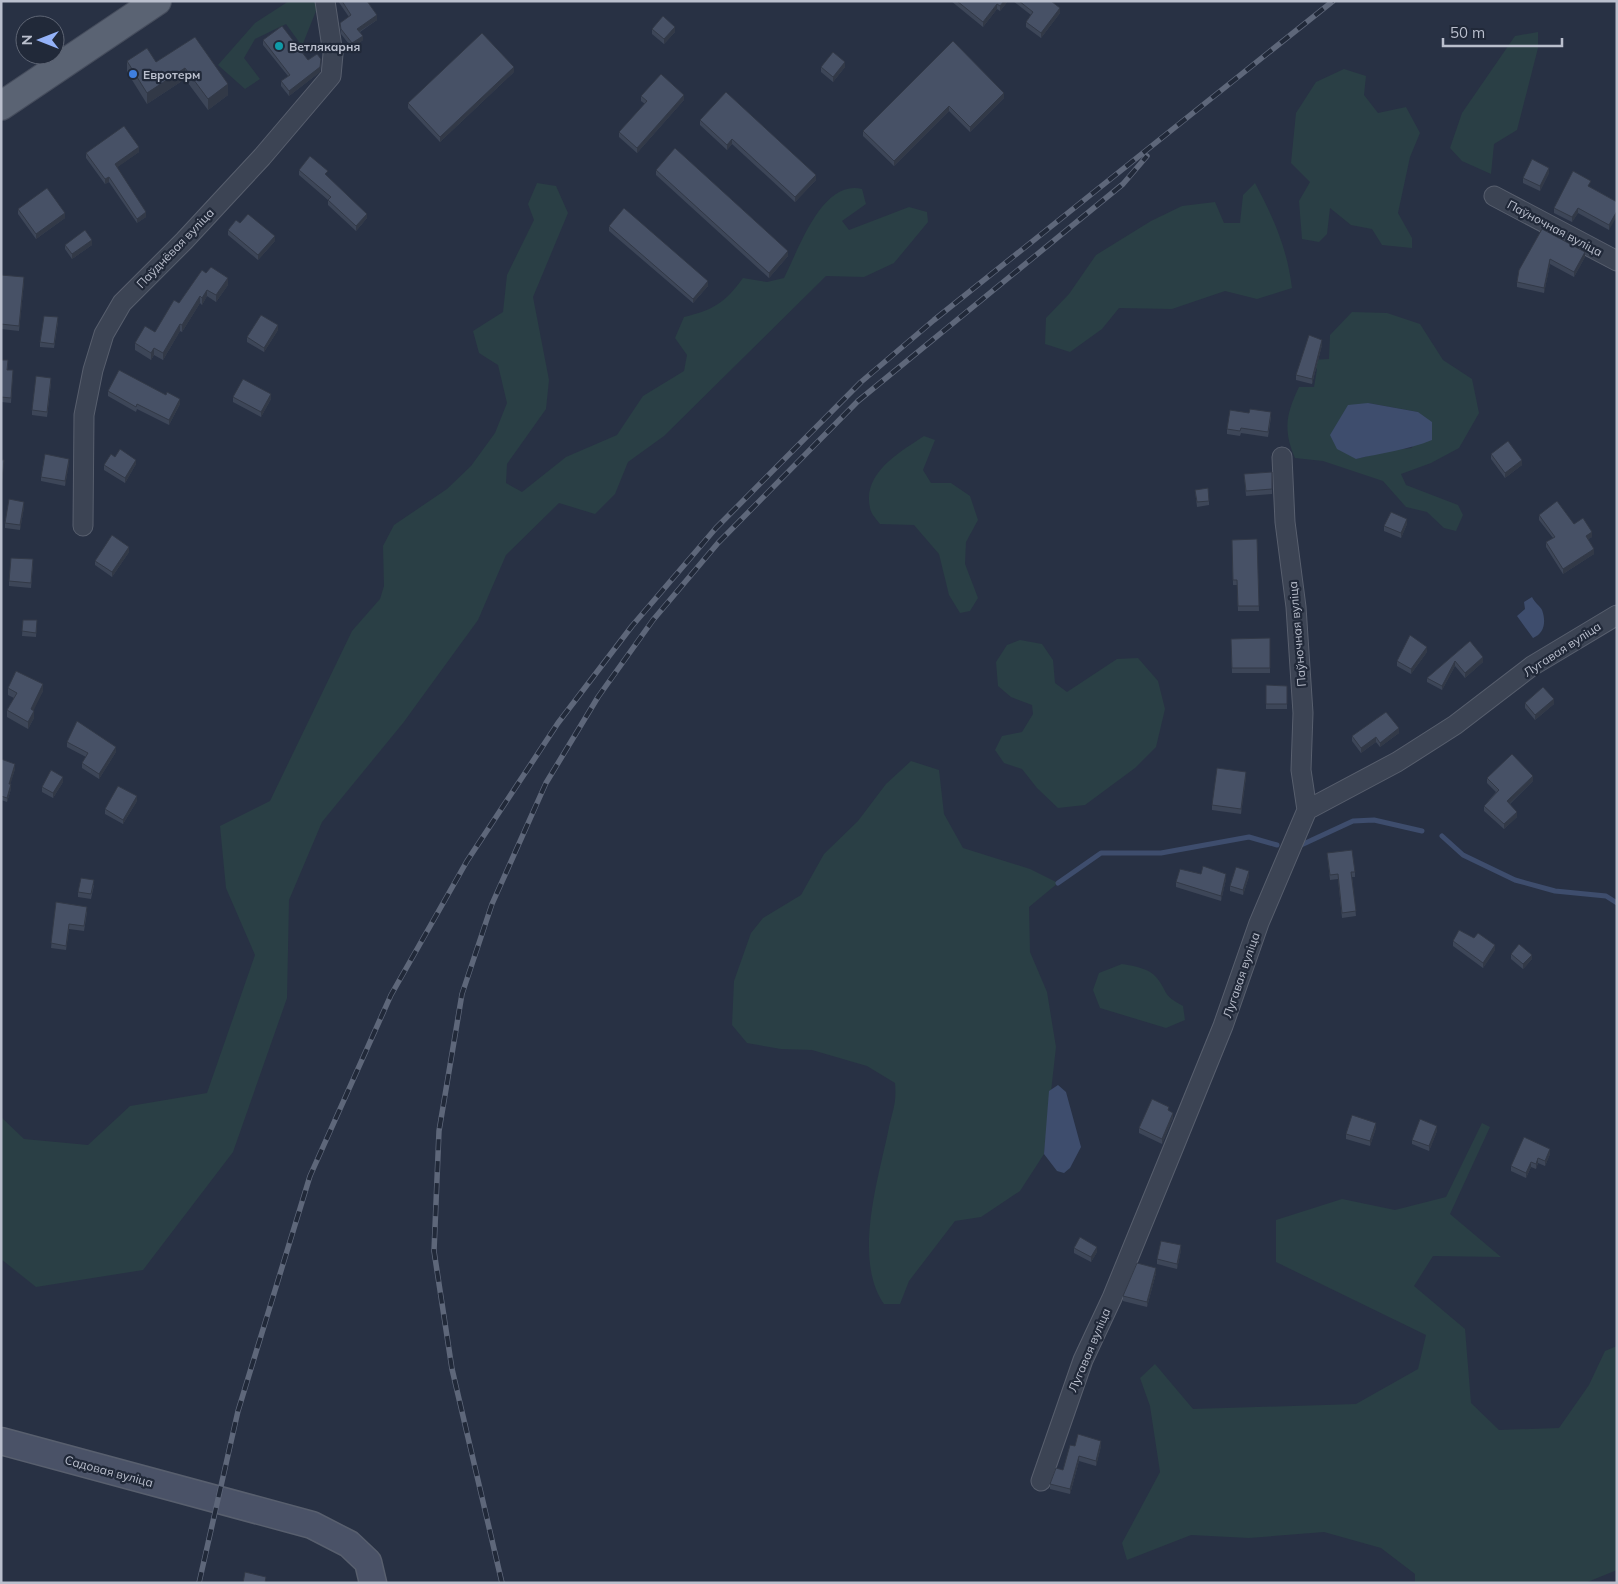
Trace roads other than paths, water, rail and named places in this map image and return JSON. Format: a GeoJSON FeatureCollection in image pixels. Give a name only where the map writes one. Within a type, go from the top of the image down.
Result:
{"type":"FeatureCollection","features":[{"type":"Feature","properties":{"kind":"main road"},"geometry":{"type":"LineString","coordinates":[[1,106],[157,1]]}},
{"type":"Feature","properties":{"kind":"street","name":"Паўднёвая вуліца"},"geometry":{"type":"LineString","coordinates":[[83,526],[84,415],[93,370],[104,334],[122,302],[184,241],[262,157],[330,76],[333,54],[325,1]]}},
{"type":"Feature","properties":{"kind":"street","name":"Паўночная вуліца"},"geometry":{"type":"LineString","coordinates":[[1494,196],[1617,261]]}},
{"type":"Feature","properties":{"kind":"street","name":"Паўночная вуліца"},"geometry":{"type":"LineString","coordinates":[[1282,457],[1285,522],[1296,607],[1303,713],[1302,770],[1307,810]]}},
{"type":"Feature","properties":{"kind":"street","name":"Лугавая вуліца"},"geometry":{"type":"LineString","coordinates":[[1041,1481],[1083,1360],[1112,1298],[1175,1144],[1223,1026],[1259,923],[1307,810],[1397,762],[1455,725],[1532,666],[1617,614]]}},
{"type":"Feature","properties":{"kind":"street","name":"Садовая вуліца"},"geometry":{"type":"LineString","coordinates":[[1,1441],[312,1525],[349,1544],[368,1562],[373,1583]]}},
{"type":"Feature","properties":{"kind":"water"},"geometry":{"type":"Polygon","coordinates":[[[1368,403],[1418,412],[1432,422],[1432,440],[1404,449],[1356,459],[1337,449],[1330,435],[1348,405],[1368,403]]]}},
{"type":"Feature","properties":{"kind":"water"},"geometry":{"type":"Polygon","coordinates":[[[1532,597],[1542,610],[1544,618],[1542,630],[1533,638],[1517,616],[1525,609],[1524,602],[1532,597]]]}},
{"type":"Feature","properties":{"kind":"water"},"geometry":{"type":"Polygon","coordinates":[[[1058,1085],[1066,1092],[1081,1147],[1070,1168],[1064,1173],[1057,1171],[1044,1154],[1049,1091],[1058,1085]]]}},
{"type":"Feature","properties":{"kind":"waterway"},"geometry":{"type":"LineString","coordinates":[[1299,846],[1353,821],[1374,820],[1422,831]]}},
{"type":"Feature","properties":{"kind":"waterway"},"geometry":{"type":"LineString","coordinates":[[1442,836],[1463,855],[1515,880],[1555,891],[1606,896],[1617,903]]}},
{"type":"Feature","properties":{"kind":"waterway"},"geometry":{"type":"LineString","coordinates":[[1058,883],[1101,853],[1161,853],[1249,837],[1277,845]]}},
{"type":"Feature","properties":{"kind":"railway"},"geometry":{"type":"LineString","coordinates":[[199,1583],[238,1411],[310,1176],[391,995],[467,861],[558,723],[632,626],[716,528],[861,382],[934,320],[1333,1]]}},
{"type":"Feature","properties":{"kind":"railway"},"geometry":{"type":"LineString","coordinates":[[502,1583],[452,1369],[434,1251],[439,1131],[462,994],[492,904],[546,783],[598,697],[653,620],[718,543],[858,401],[1123,184],[1147,156]]}},
{"type":"Feature","properties":{"kind":"place","name":"Ветлякарня"},"geometry":{"type":"Point","coordinates":[279,46]}},
{"type":"Feature","properties":{"kind":"place","name":"Евротерм"},"geometry":{"type":"Point","coordinates":[133,74]}}]}
